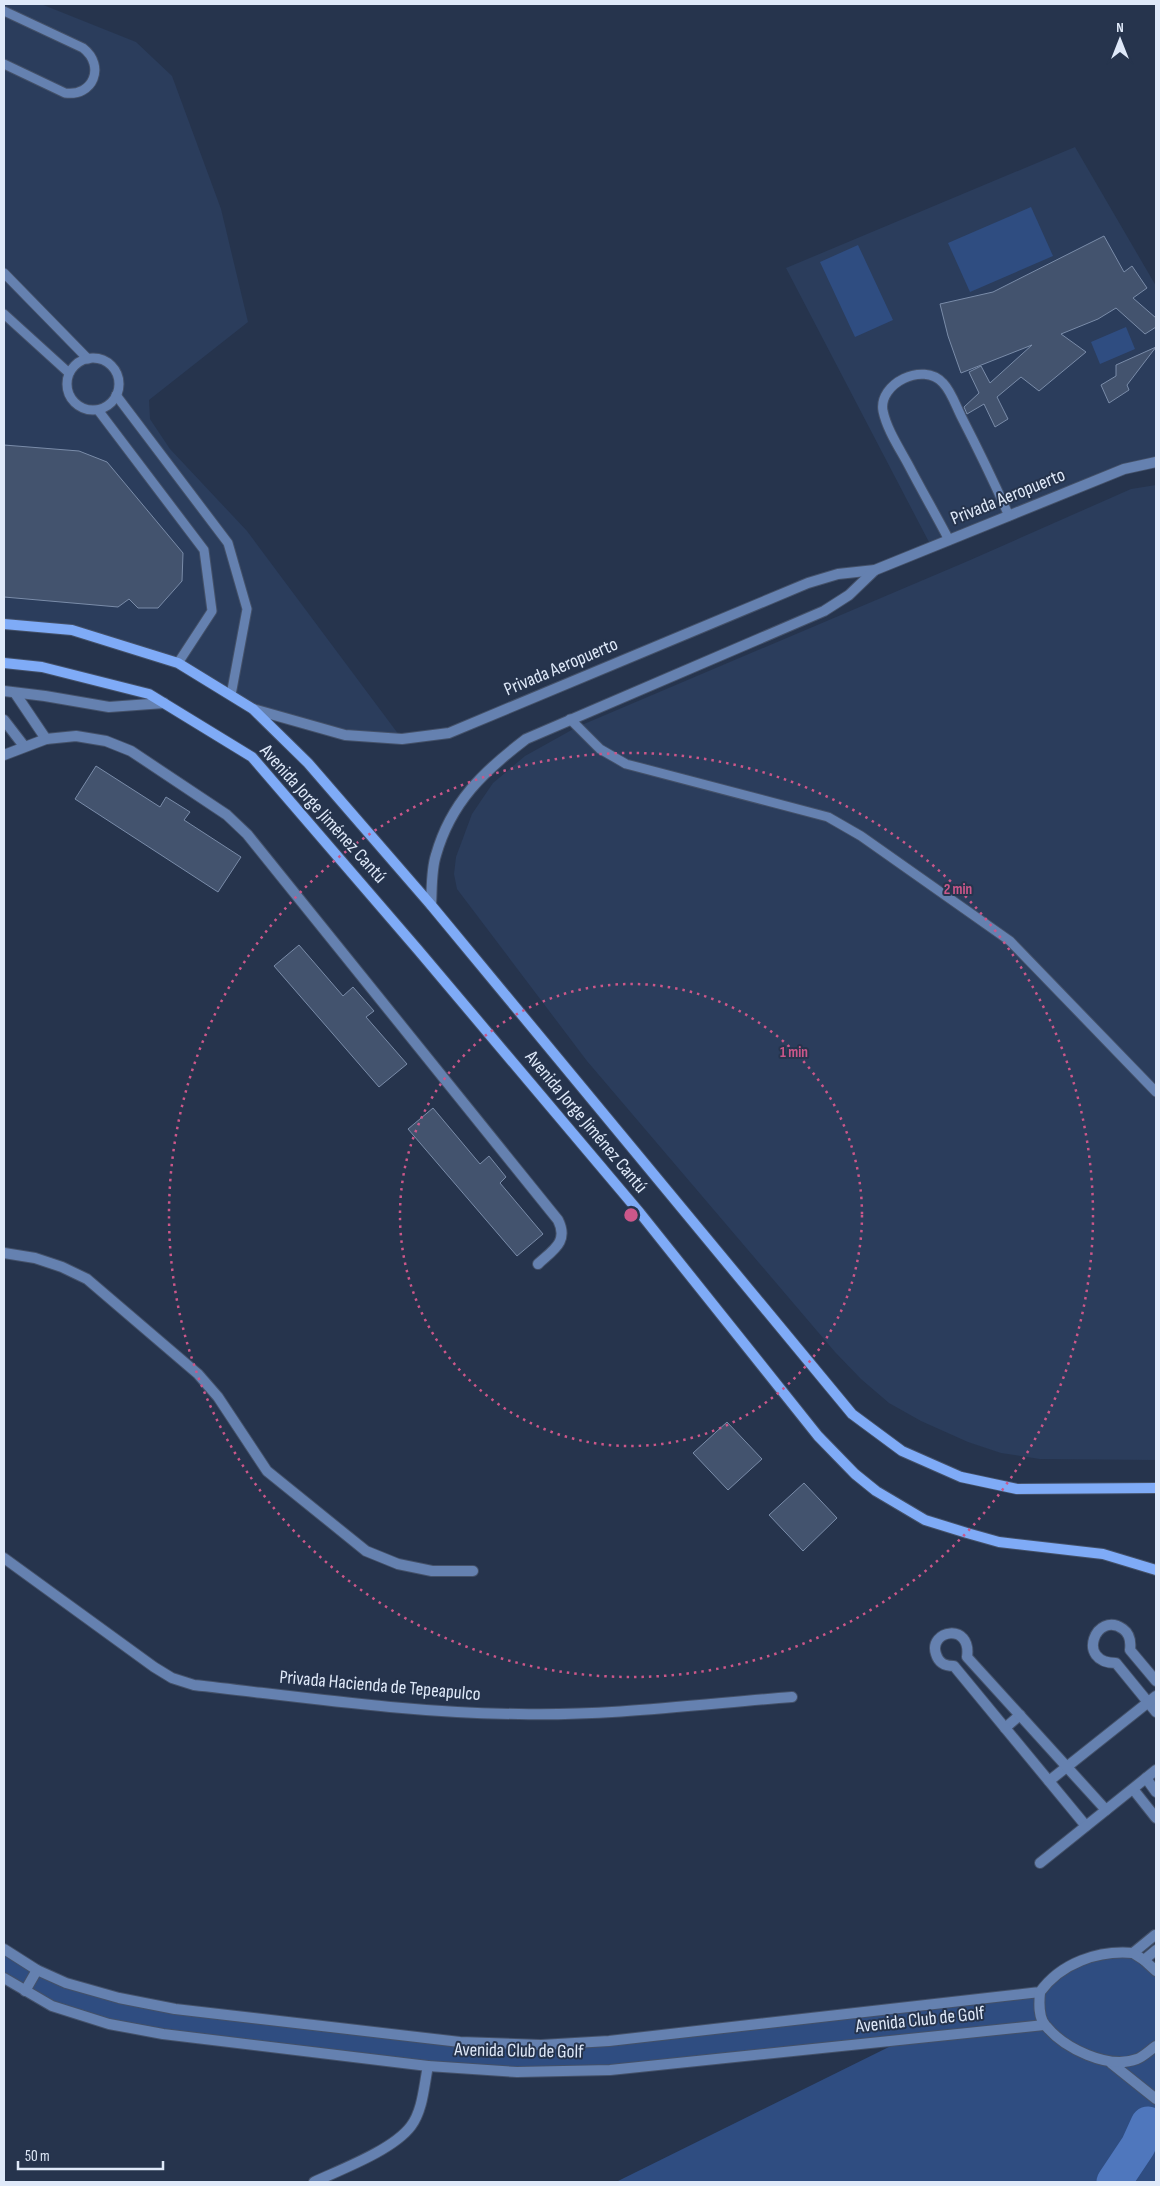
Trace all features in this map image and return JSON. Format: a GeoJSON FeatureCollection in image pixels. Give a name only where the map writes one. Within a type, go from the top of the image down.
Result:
{"type":"FeatureCollection","features":[{"type":"Feature","properties":{"kind":"main road","name":"Avenida Jorge Jiménez Cantú"},"geometry":{"type":"LineString","coordinates":[[4,624],[72,630],[178,663],[253,709],[308,763],[431,905],[852,1414],[902,1452],[961,1477],[1018,1489],[1156,1488]]}},
{"type":"Feature","properties":{"kind":"main road","name":"Avenida Jorge Jiménez Cantú"},"geometry":{"type":"LineString","coordinates":[[4,663],[42,667],[149,694],[252,757],[426,959],[640,1213],[818,1436],[855,1474],[876,1492],[925,1520],[959,1531],[999,1542],[1103,1554],[1156,1570]]}},
{"type":"Feature","properties":{"kind":"street","name":"Privada Aeropuerto"},"geometry":{"type":"LineString","coordinates":[[253,709],[345,735],[402,739],[449,733],[808,582],[838,574],[875,570],[1124,469],[1156,462]]}},
{"type":"Feature","properties":{"kind":"street","name":"Privada Aeropuerto"},"geometry":{"type":"LineString","coordinates":[[431,905],[435,856],[456,808],[493,764],[526,739],[824,611],[849,595],[875,570]]}},
{"type":"Feature","properties":{"kind":"street"},"geometry":{"type":"LineString","coordinates":[[9,692],[108,707],[164,703]]}},
{"type":"Feature","properties":{"kind":"street"},"geometry":{"type":"LineString","coordinates":[[9,692],[46,739]]}},
{"type":"Feature","properties":{"kind":"street"},"geometry":{"type":"LineString","coordinates":[[4,720],[24,746]]}},
{"type":"Feature","properties":{"kind":"street"},"geometry":{"type":"LineString","coordinates":[[4,755],[46,739],[76,736],[106,741],[131,751],[227,815],[247,834],[558,1220],[562,1229],[562,1239],[556,1248],[538,1264]]}},
{"type":"Feature","properties":{"kind":"street"},"geometry":{"type":"LineString","coordinates":[[4,1253],[34,1258],[62,1267],[87,1279],[198,1374],[218,1397],[268,1471],[366,1551],[398,1564],[432,1571],[473,1570]]}},
{"type":"Feature","properties":{"kind":"street","name":"Privada Hacienda de Tepeapulco"},"geometry":{"type":"LineString","coordinates":[[4,1558],[154,1668],[172,1678],[194,1685],[429,1710],[520,1714],[564,1714],[792,1696]]}},
{"type":"Feature","properties":{"kind":"street"},"geometry":{"type":"LineString","coordinates":[[1156,1681],[1130,1650],[1131,1642],[1127,1632],[1120,1627],[1112,1625],[1097,1631],[1093,1638],[1094,1652],[1099,1659],[1108,1663],[1116,1663],[1152,1699],[1156,1712]]}},
{"type":"Feature","properties":{"kind":"street"},"geometry":{"type":"LineString","coordinates":[[1086,1826],[954,1666],[946,1666],[936,1658],[936,1642],[940,1637],[947,1633],[954,1633],[966,1640],[969,1648],[967,1657],[1106,1810]]}},
{"type":"Feature","properties":{"kind":"street"},"geometry":{"type":"LineString","coordinates":[[1049,1781],[1152,1699]]}},
{"type":"Feature","properties":{"kind":"street"},"geometry":{"type":"LineString","coordinates":[[1005,1728],[1020,1715]]}},
{"type":"Feature","properties":{"kind":"street"},"geometry":{"type":"LineString","coordinates":[[1040,1863],[1156,1770]]}},
{"type":"Feature","properties":{"kind":"street"},"geometry":{"type":"LineString","coordinates":[[1146,1778],[1156,1792]]}},
{"type":"Feature","properties":{"kind":"street"},"geometry":{"type":"LineString","coordinates":[[1133,1789],[1156,1818]]}},
{"type":"Feature","properties":{"kind":"street"},"geometry":{"type":"LineString","coordinates":[[1133,1953],[1155,1935]]}},
{"type":"Feature","properties":{"kind":"street","name":"Avenida Club de Golf"},"geometry":{"type":"LineString","coordinates":[[4,1950],[37,1970],[66,1983],[119,1998],[175,2010],[460,2042],[541,2045],[619,2040],[1040,1992]]}},
{"type":"Feature","properties":{"kind":"street"},"geometry":{"type":"LineString","coordinates":[[1144,1960],[1156,1950]]}},
{"type":"Feature","properties":{"kind":"street"},"geometry":{"type":"LineString","coordinates":[[1156,1971],[1133,1953],[1114,1952],[1086,1959],[1064,1968],[1049,1979],[1040,1992],[1039,2009],[1044,2025],[1066,2043],[1088,2056],[1111,2063],[1156,2099]]}},
{"type":"Feature","properties":{"kind":"street"},"geometry":{"type":"LineString","coordinates":[[24,1991],[37,1970]]}},
{"type":"Feature","properties":{"kind":"street","name":"Avenida Club de Golf"},"geometry":{"type":"LineString","coordinates":[[4,1978],[52,2006],[109,2024],[154,2032],[428,2066],[517,2072],[610,2070],[1044,2025]]}},
{"type":"Feature","properties":{"kind":"street"},"geometry":{"type":"LineString","coordinates":[[1111,2063],[1137,2059],[1156,2046]]}},
{"type":"Feature","properties":{"kind":"street"},"geometry":{"type":"LineString","coordinates":[[314,2182],[390,2145],[412,2126],[420,2109],[428,2066]]}},
{"type":"Feature","properties":{"kind":"lane"},"geometry":{"type":"LineString","coordinates":[[4,11],[83,48],[91,54],[96,64],[91,82],[85,90],[75,95],[65,93],[4,64]]}},
{"type":"Feature","properties":{"kind":"lane"},"geometry":{"type":"LineString","coordinates":[[4,273],[88,358]]}},
{"type":"Feature","properties":{"kind":"lane"},"geometry":{"type":"LineString","coordinates":[[4,314],[69,373]]}},
{"type":"Feature","properties":{"kind":"lane"},"geometry":{"type":"LineString","coordinates":[[88,358],[96,358],[111,365],[118,379],[116,395],[106,407],[98,410],[82,408],[70,397],[66,381],[69,373],[80,361],[88,358]]}},
{"type":"Feature","properties":{"kind":"lane"},"geometry":{"type":"LineString","coordinates":[[949,540],[895,440],[883,409],[887,394],[897,383],[906,377],[917,373],[927,374],[944,384],[989,470],[1009,516]]}},
{"type":"Feature","properties":{"kind":"lane"},"geometry":{"type":"LineString","coordinates":[[116,395],[228,542],[248,609],[231,696]]}},
{"type":"Feature","properties":{"kind":"lane"},"geometry":{"type":"LineString","coordinates":[[98,410],[204,550],[212,611],[178,663]]}},
{"type":"Feature","properties":{"kind":"lane"},"geometry":{"type":"LineString","coordinates":[[570,720],[600,748],[626,764],[828,817],[861,836],[1010,942],[1156,1092]]}},
{"type":"Feature","properties":{"kind":"shaded area"},"geometry":{"type":"Polygon","coordinates":[[[4,4],[41,4],[136,42],[172,76],[221,209],[248,322],[149,400],[150,419],[170,449],[247,531],[402,739],[345,735],[253,709],[178,663],[72,631],[4,624],[4,4]]]}},
{"type":"Feature","properties":{"kind":"shaded area"},"geometry":{"type":"Polygon","coordinates":[[[1075,147],[1156,286],[1156,462],[930,544],[786,268],[1075,147]]]}},
{"type":"Feature","properties":{"kind":"shaded area"},"geometry":{"type":"Polygon","coordinates":[[[1031,207],[1053,256],[970,292],[948,243],[1031,207]]]}},
{"type":"Feature","properties":{"kind":"shaded area"},"geometry":{"type":"Polygon","coordinates":[[[858,245],[893,320],[855,337],[820,262],[858,245]]]}},
{"type":"Feature","properties":{"kind":"shaded area"},"geometry":{"type":"Polygon","coordinates":[[[1126,327],[1135,349],[1100,364],[1091,342],[1126,327]]]}},
{"type":"Feature","properties":{"kind":"shaded area"},"geometry":{"type":"Polygon","coordinates":[[[1156,485],[1156,1460],[1040,1459],[1001,1453],[968,1442],[921,1421],[889,1403],[861,1379],[835,1352],[587,1061],[457,889],[454,874],[456,857],[472,814],[493,783],[525,756],[577,727],[968,561],[1131,489],[1156,485]]]}},
{"type":"Feature","properties":{"kind":"shaded area"},"geometry":{"type":"Polygon","coordinates":[[[4,1949],[37,1970],[175,2009],[541,2045],[1039,1992],[1086,1959],[1133,1953],[1156,1971],[1156,2182],[616,2182],[903,2040],[610,2070],[517,2072],[163,2034],[52,2006],[4,1978],[4,1949]]]}},
{"type":"Feature","properties":{"kind":"building"},"geometry":{"type":"Polygon","coordinates":[[[1104,236],[1124,272],[1132,266],[1147,288],[1133,298],[1156,318],[1156,327],[1145,334],[1116,308],[1098,319],[1061,334],[1086,352],[1039,391],[1021,377],[997,397],[1008,419],[995,427],[984,404],[967,414],[964,407],[979,393],[969,372],[981,366],[990,383],[1032,345],[961,373],[948,336],[940,304],[993,292],[1104,236]]]}},
{"type":"Feature","properties":{"kind":"building"},"geometry":{"type":"Polygon","coordinates":[[[1156,347],[1127,385],[1129,390],[1109,403],[1101,385],[1116,376],[1116,365],[1156,347]]]}},
{"type":"Feature","properties":{"kind":"building"},"geometry":{"type":"Polygon","coordinates":[[[4,445],[79,451],[107,462],[183,553],[182,581],[158,608],[138,608],[129,599],[118,607],[4,597],[4,445]]]}},
{"type":"Feature","properties":{"kind":"building"},"geometry":{"type":"Polygon","coordinates":[[[96,766],[160,807],[166,797],[190,812],[184,820],[241,857],[218,892],[75,799],[96,766]]]}},
{"type":"Feature","properties":{"kind":"building"},"geometry":{"type":"Polygon","coordinates":[[[299,945],[343,996],[353,987],[374,1011],[366,1017],[407,1064],[379,1087],[274,966],[299,945]]]}},
{"type":"Feature","properties":{"kind":"building"},"geometry":{"type":"Polygon","coordinates":[[[433,1108],[480,1164],[489,1156],[506,1177],[500,1183],[543,1234],[517,1256],[408,1129],[433,1108]]]}},
{"type":"Feature","properties":{"kind":"building"},"geometry":{"type":"Polygon","coordinates":[[[727,1422],[762,1459],[728,1490],[693,1453],[727,1422]]]}},
{"type":"Feature","properties":{"kind":"building"},"geometry":{"type":"Polygon","coordinates":[[[804,1483],[837,1518],[803,1551],[769,1515],[804,1483]]]}},
{"type":"Feature","properties":{"kind":"waterway"},"geometry":{"type":"LineString","coordinates":[[1114,2182],[1138,2146],[1148,2124]]}}]}
